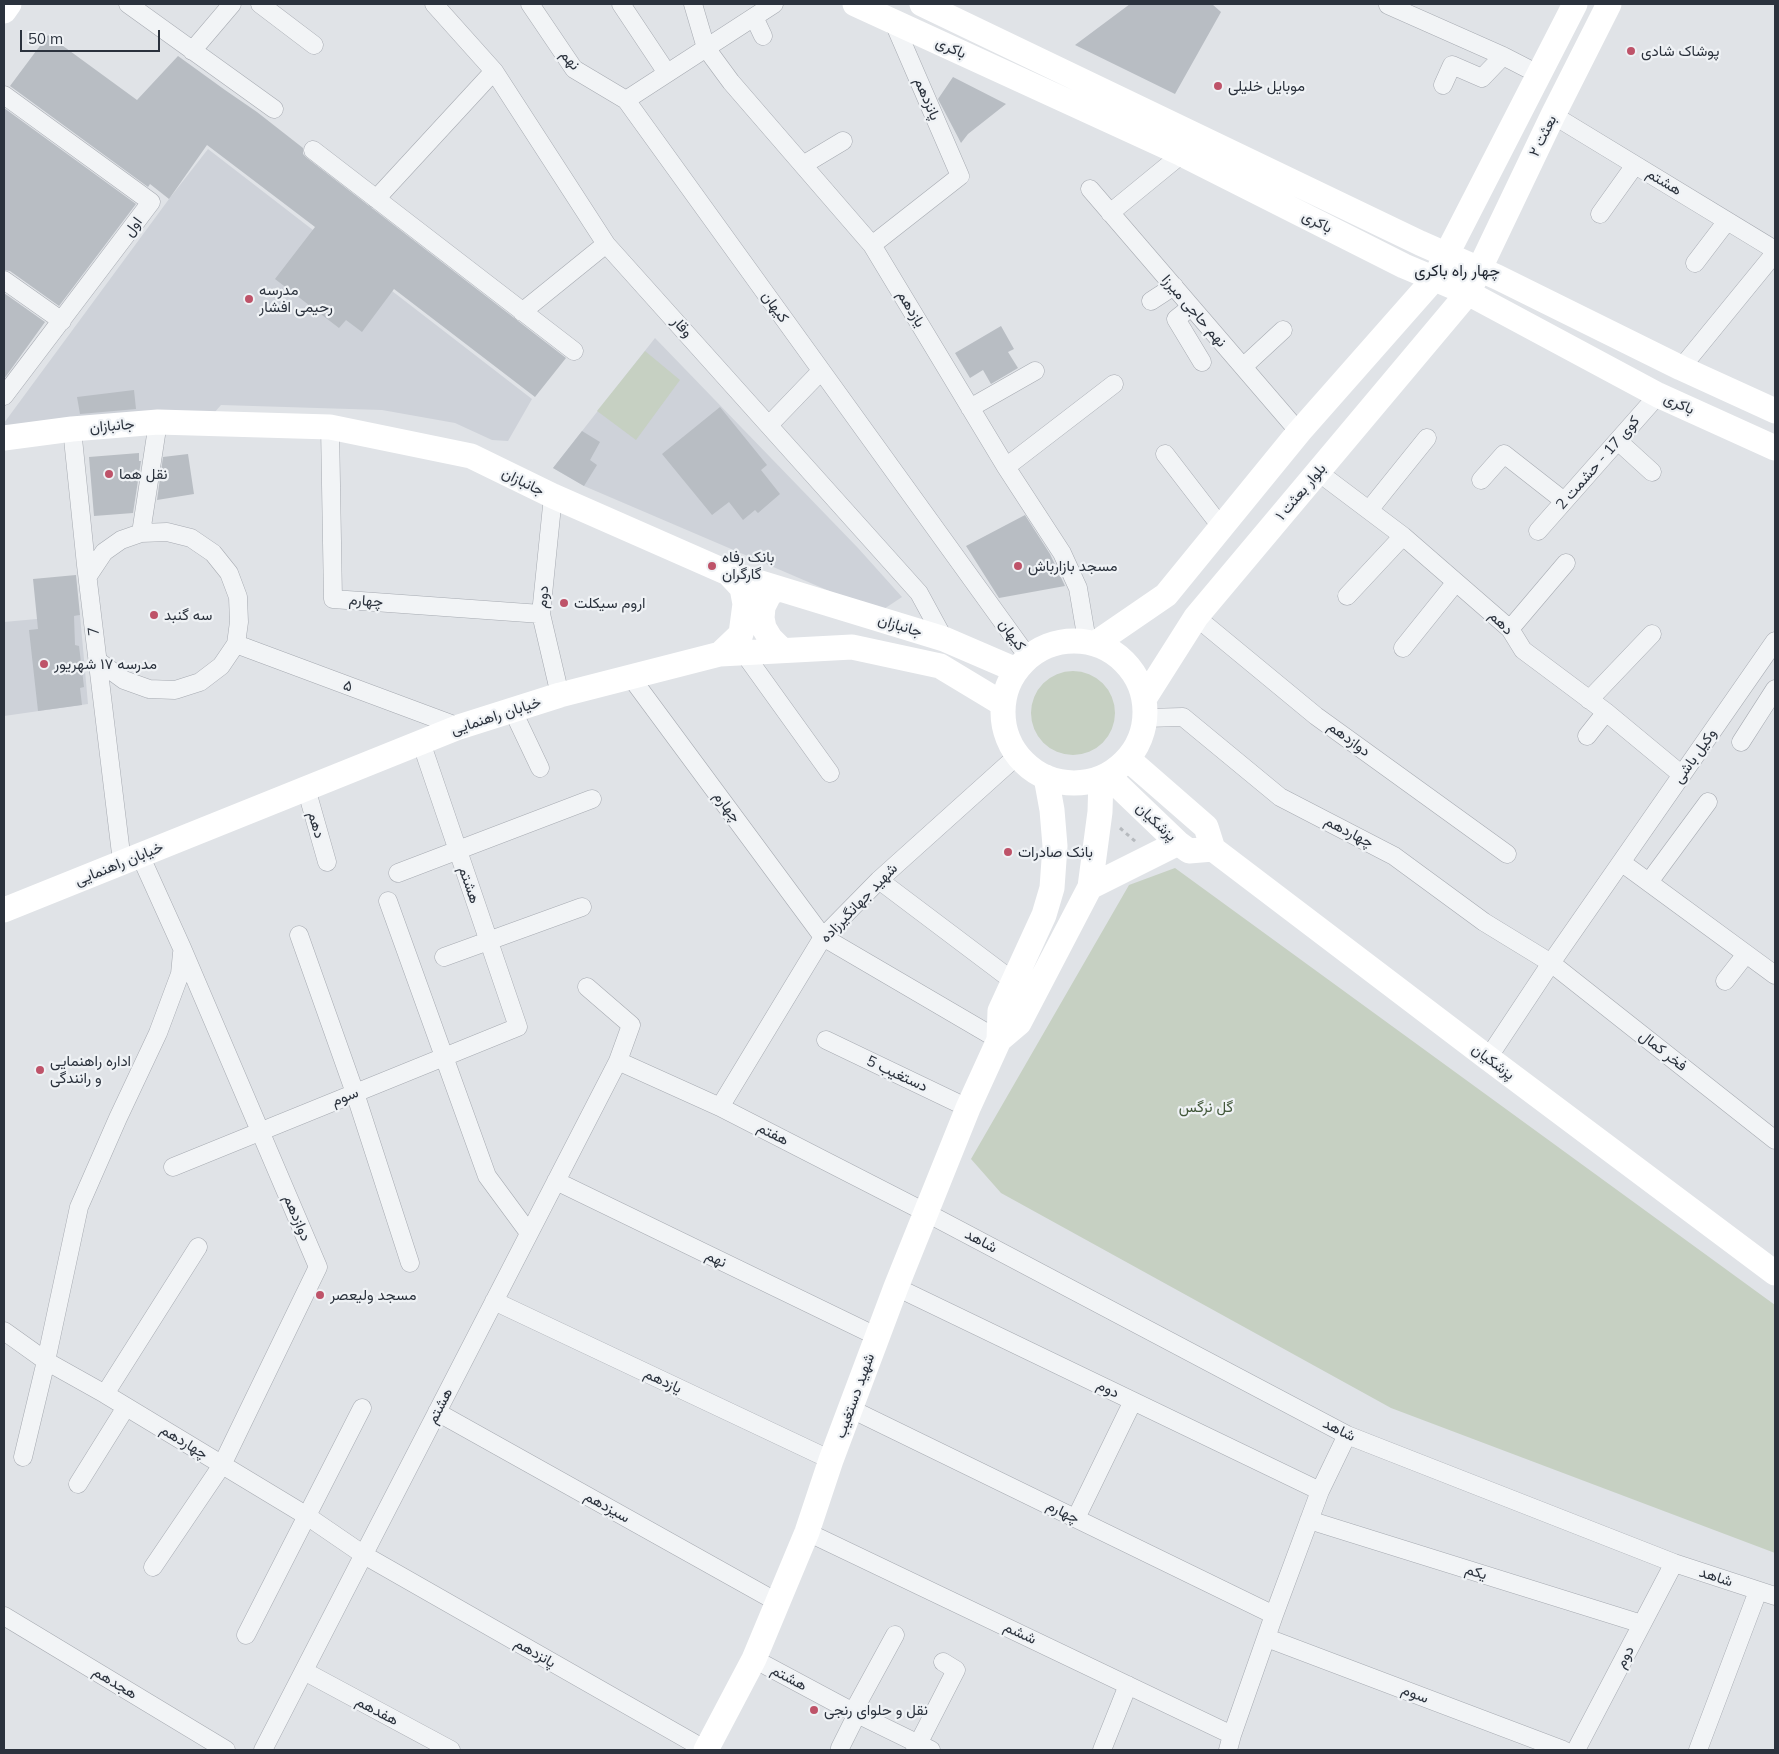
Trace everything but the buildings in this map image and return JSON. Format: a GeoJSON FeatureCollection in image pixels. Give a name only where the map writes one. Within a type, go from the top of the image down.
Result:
{"type":"FeatureCollection","features":[{"type":"Feature","properties":{"kind":"main road"},"geometry":{"type":"LineString","coordinates":[[4,10],[9,4]]}},
{"type":"Feature","properties":{"kind":"main road","name":"باکری"},"geometry":{"type":"LineString","coordinates":[[855,4],[1182,154],[1434,279],[1468,293],[1658,395],[1775,448]]}},
{"type":"Feature","properties":{"kind":"main road","name":"باکری"},"geometry":{"type":"LineString","coordinates":[[922,4],[1446,255],[1479,269],[1681,368],[1775,411]]}},
{"type":"Feature","properties":{"kind":"main road","name":"بعثت ۲"},"geometry":{"type":"LineString","coordinates":[[1434,279],[1575,4]]}},
{"type":"Feature","properties":{"kind":"main road","name":"بعثت ۲"},"geometry":{"type":"LineString","coordinates":[[1468,293],[1552,115],[1609,4]]}},
{"type":"Feature","properties":{"kind":"main road"},"geometry":{"type":"LineString","coordinates":[[1092,642],[1166,595],[1299,432],[1434,279]]}},
{"type":"Feature","properties":{"kind":"main road","name":"بلوار بعثت ۱"},"geometry":{"type":"LineString","coordinates":[[1145,708],[1196,617],[1468,293]]}},
{"type":"Feature","properties":{"kind":"main road","name":"جانبازان"},"geometry":{"type":"LineString","coordinates":[[4,438],[72,429],[158,422],[330,427],[471,456],[553,496],[728,573],[1022,663]]}},
{"type":"Feature","properties":{"kind":"main road"},"geometry":{"type":"LineString","coordinates":[[728,573],[742,588],[745,604],[741,634],[731,653]]}},
{"type":"Feature","properties":{"kind":"main road"},"geometry":{"type":"LineString","coordinates":[[779,589],[770,593],[763,607],[762,618],[764,628],[770,638],[782,650]]}},
{"type":"Feature","properties":{"kind":"main road"},"geometry":{"type":"LineString","coordinates":[[1072,640],[1092,642],[1113,652],[1128,664],[1138,680],[1145,708],[1139,740],[1128,759],[1104,776],[1079,783],[1057,781],[1030,768],[1018,755],[1008,739],[1003,722],[1003,704],[1007,686],[1022,663],[1041,648],[1056,642],[1072,640]]}},
{"type":"Feature","properties":{"kind":"main road","name":"خیابان راهنمایی"},"geometry":{"type":"LineString","coordinates":[[4,910],[459,727],[560,695],[630,676],[731,653],[852,647],[940,666],[1003,704]]}},
{"type":"Feature","properties":{"kind":"main road","name":"پزشکیان"},"geometry":{"type":"LineString","coordinates":[[1128,759],[1206,827],[1212,849],[1775,1273]]}},
{"type":"Feature","properties":{"kind":"main road"},"geometry":{"type":"LineString","coordinates":[[999,1040],[1019,1023],[1090,887],[1104,776]]}},
{"type":"Feature","properties":{"kind":"main road","name":"پزشکیان"},"geometry":{"type":"LineString","coordinates":[[1104,776],[1178,843],[1190,850],[1212,849]]}},
{"type":"Feature","properties":{"kind":"main road"},"geometry":{"type":"LineString","coordinates":[[999,1040],[1000,1010],[1044,915],[1052,888],[1055,846],[1052,810],[1046,777]]}},
{"type":"Feature","properties":{"kind":"main road"},"geometry":{"type":"LineString","coordinates":[[1090,887],[1178,843]]}},
{"type":"Feature","properties":{"kind":"main road","name":"شهید دستغیب"},"geometry":{"type":"LineString","coordinates":[[706,1750],[754,1659],[807,1532],[876,1336],[968,1108],[999,1040]]}},
{"type":"Feature","properties":{"kind":"street"},"geometry":{"type":"LineString","coordinates":[[128,4],[274,109]]}},
{"type":"Feature","properties":{"kind":"street"},"geometry":{"type":"LineString","coordinates":[[192,51],[232,4]]}},
{"type":"Feature","properties":{"kind":"street"},"geometry":{"type":"LineString","coordinates":[[260,4],[314,45]]}},
{"type":"Feature","properties":{"kind":"street","name":"وقار"},"geometry":{"type":"LineString","coordinates":[[434,4],[494,71],[606,244],[919,593],[944,640]]}},
{"type":"Feature","properties":{"kind":"street","name":"نهم"},"geometry":{"type":"LineString","coordinates":[[530,4],[574,69],[626,100]]}},
{"type":"Feature","properties":{"kind":"street"},"geometry":{"type":"LineString","coordinates":[[621,4],[667,73]]}},
{"type":"Feature","properties":{"kind":"street","name":"یازدهم"},"geometry":{"type":"LineString","coordinates":[[693,4],[706,48],[731,82],[872,245],[1006,467],[1062,554],[1078,588],[1092,642]]}},
{"type":"Feature","properties":{"kind":"street"},"geometry":{"type":"LineString","coordinates":[[626,100],[774,4]]}},
{"type":"Feature","properties":{"kind":"street"},"geometry":{"type":"LineString","coordinates":[[1388,5],[1503,56],[1540,75]]}},
{"type":"Feature","properties":{"kind":"street"},"geometry":{"type":"LineString","coordinates":[[754,17],[763,36]]}},
{"type":"Feature","properties":{"kind":"street","name":"پانزدهم"},"geometry":{"type":"LineString","coordinates":[[872,245],[960,176],[893,22]]}},
{"type":"Feature","properties":{"kind":"street"},"geometry":{"type":"LineString","coordinates":[[1443,85],[1452,65],[1482,78],[1503,56]]}},
{"type":"Feature","properties":{"kind":"street"},"geometry":{"type":"LineString","coordinates":[[376,199],[494,71]]}},
{"type":"Feature","properties":{"kind":"street","name":"اول"},"geometry":{"type":"LineString","coordinates":[[4,95],[151,202],[4,396]]}},
{"type":"Feature","properties":{"kind":"street","name":"کیهان"},"geometry":{"type":"LineString","coordinates":[[626,100],[821,370],[1022,663]]}},
{"type":"Feature","properties":{"kind":"street","name":"هشتم"},"geometry":{"type":"LineString","coordinates":[[1552,115],[1775,251]]}},
{"type":"Feature","properties":{"kind":"street"},"geometry":{"type":"LineString","coordinates":[[803,165],[843,141]]}},
{"type":"Feature","properties":{"kind":"street"},"geometry":{"type":"LineString","coordinates":[[313,150],[574,351]]}},
{"type":"Feature","properties":{"kind":"street"},"geometry":{"type":"LineString","coordinates":[[1110,213],[1182,154]]}},
{"type":"Feature","properties":{"kind":"street"},"geometry":{"type":"LineString","coordinates":[[1600,214],[1635,164]]}},
{"type":"Feature","properties":{"kind":"street","name":"نهم حاجی میرزا"},"geometry":{"type":"LineString","coordinates":[[1090,189],[1299,432]]}},
{"type":"Feature","properties":{"kind":"street"},"geometry":{"type":"LineString","coordinates":[[1696,263],[1727,221]]}},
{"type":"Feature","properties":{"kind":"street"},"geometry":{"type":"LineString","coordinates":[[522,312],[606,244]]}},
{"type":"Feature","properties":{"kind":"street"},"geometry":{"type":"LineString","coordinates":[[1681,368],[1775,251]]}},
{"type":"Feature","properties":{"kind":"street"},"geometry":{"type":"LineString","coordinates":[[4,280],[62,321]]}},
{"type":"Feature","properties":{"kind":"street"},"geometry":{"type":"LineString","coordinates":[[1151,301],[1174,286]]}},
{"type":"Feature","properties":{"kind":"street"},"geometry":{"type":"LineString","coordinates":[[1191,307],[1176,318],[1202,362]]}},
{"type":"Feature","properties":{"kind":"street"},"geometry":{"type":"LineString","coordinates":[[1243,367],[1283,330]]}},
{"type":"Feature","properties":{"kind":"street"},"geometry":{"type":"LineString","coordinates":[[769,425],[821,370]]}},
{"type":"Feature","properties":{"kind":"street"},"geometry":{"type":"LineString","coordinates":[[970,408],[1035,372]]}},
{"type":"Feature","properties":{"kind":"street"},"geometry":{"type":"LineString","coordinates":[[1006,467],[1114,384]]}},
{"type":"Feature","properties":{"kind":"street","name":"کوی 17 - حشمت 2"},"geometry":{"type":"LineString","coordinates":[[1538,531],[1658,395]]}},
{"type":"Feature","properties":{"kind":"street"},"geometry":{"type":"LineString","coordinates":[[141,533],[158,422]]}},
{"type":"Feature","properties":{"kind":"street","name":"چهارم"},"geometry":{"type":"LineString","coordinates":[[330,427],[333,599],[542,614]]}},
{"type":"Feature","properties":{"kind":"street","name":"7"},"geometry":{"type":"LineString","coordinates":[[72,429],[98,661],[131,859]]}},
{"type":"Feature","properties":{"kind":"street"},"geometry":{"type":"LineString","coordinates":[[1369,510],[1427,438]]}},
{"type":"Feature","properties":{"kind":"street"},"geometry":{"type":"LineString","coordinates":[[1618,441],[1652,472]]}},
{"type":"Feature","properties":{"kind":"street"},"geometry":{"type":"LineString","coordinates":[[1165,454],[1222,528]]}},
{"type":"Feature","properties":{"kind":"street"},"geometry":{"type":"LineString","coordinates":[[1481,480],[1504,454],[1564,501]]}},
{"type":"Feature","properties":{"kind":"street","name":"دهم"},"geometry":{"type":"LineString","coordinates":[[1318,472],[1403,536],[1510,628],[1523,650],[1606,712],[1627,738],[1682,775]]}},
{"type":"Feature","properties":{"kind":"street","name":"دوم"},"geometry":{"type":"LineString","coordinates":[[553,496],[542,614],[560,695]]}},
{"type":"Feature","properties":{"kind":"street"},"geometry":{"type":"LineString","coordinates":[[88,576],[104,552],[121,540],[141,533],[166,532],[191,538],[213,553],[229,573],[238,597],[239,622],[236,644],[221,666],[200,682],[175,690],[149,689],[124,680],[98,661]]}},
{"type":"Feature","properties":{"kind":"street"},"geometry":{"type":"LineString","coordinates":[[1347,596],[1403,536]]}},
{"type":"Feature","properties":{"kind":"street"},"geometry":{"type":"LineString","coordinates":[[1510,628],[1566,562]]}},
{"type":"Feature","properties":{"kind":"street"},"geometry":{"type":"LineString","coordinates":[[1403,648],[1456,582]]}},
{"type":"Feature","properties":{"kind":"street","name":"دوازدهم"},"geometry":{"type":"LineString","coordinates":[[1196,617],[1316,716],[1508,854]]}},
{"type":"Feature","properties":{"kind":"street"},"geometry":{"type":"LineString","coordinates":[[1589,700],[1652,634]]}},
{"type":"Feature","properties":{"kind":"street","name":"۵"},"geometry":{"type":"LineString","coordinates":[[236,644],[459,727]]}},
{"type":"Feature","properties":{"kind":"street","name":"وکیل باشی"},"geometry":{"type":"LineString","coordinates":[[1488,1058],[1621,862],[1773,648]]}},
{"type":"Feature","properties":{"kind":"street"},"geometry":{"type":"LineString","coordinates":[[731,653],[830,773]]}},
{"type":"Feature","properties":{"kind":"street","name":"چهارم"},"geometry":{"type":"LineString","coordinates":[[630,676],[823,937]]}},
{"type":"Feature","properties":{"kind":"street"},"geometry":{"type":"LineString","coordinates":[[1741,742],[1775,689]]}},
{"type":"Feature","properties":{"kind":"street","name":"چهاردهم"},"geometry":{"type":"LineString","coordinates":[[1145,708],[1183,717],[1280,797],[1394,856],[1484,922],[1551,963]]}},
{"type":"Feature","properties":{"kind":"street"},"geometry":{"type":"LineString","coordinates":[[512,709],[540,768]]}},
{"type":"Feature","properties":{"kind":"street"},"geometry":{"type":"LineString","coordinates":[[1588,736],[1606,712]]}},
{"type":"Feature","properties":{"kind":"street","name":"هشتم"},"geometry":{"type":"LineString","coordinates":[[421,742],[518,1027]]}},
{"type":"Feature","properties":{"kind":"street","name":"شهید جهانگیرزاده"},"geometry":{"type":"LineString","coordinates":[[720,1107],[823,937],[879,880],[1018,755]]}},
{"type":"Feature","properties":{"kind":"street","name":"دهم"},"geometry":{"type":"LineString","coordinates":[[306,788],[327,862]]}},
{"type":"Feature","properties":{"kind":"street"},"geometry":{"type":"LineString","coordinates":[[398,874],[592,799]]}},
{"type":"Feature","properties":{"kind":"street"},"geometry":{"type":"LineString","coordinates":[[1648,882],[1708,802]]}},
{"type":"Feature","properties":{"kind":"street","name":"دوازدهم"},"geometry":{"type":"LineString","coordinates":[[131,859],[182,948],[318,1267],[222,1465],[154,1567]]}},
{"type":"Feature","properties":{"kind":"street"},"geometry":{"type":"LineString","coordinates":[[1621,862],[1775,975]]}},
{"type":"Feature","properties":{"kind":"street"},"geometry":{"type":"LineString","coordinates":[[879,880],[1013,981]]}},
{"type":"Feature","properties":{"kind":"street"},"geometry":{"type":"LineString","coordinates":[[388,901],[487,1176],[529,1233]]}},
{"type":"Feature","properties":{"kind":"street"},"geometry":{"type":"LineString","coordinates":[[444,957],[582,907]]}},
{"type":"Feature","properties":{"kind":"street"},"geometry":{"type":"LineString","coordinates":[[299,934],[355,1093],[410,1263]]}},
{"type":"Feature","properties":{"kind":"street"},"geometry":{"type":"LineString","coordinates":[[823,937],[999,1040]]}},
{"type":"Feature","properties":{"kind":"street"},"geometry":{"type":"LineString","coordinates":[[22,1457],[46,1361],[78,1207],[158,1033],[180,974],[182,948]]}},
{"type":"Feature","properties":{"kind":"street"},"geometry":{"type":"LineString","coordinates":[[1725,981],[1746,954]]}},
{"type":"Feature","properties":{"kind":"street","name":"فخر کمال"},"geometry":{"type":"LineString","coordinates":[[1551,963],[1775,1140]]}},
{"type":"Feature","properties":{"kind":"street","name":"هشتم"},"geometry":{"type":"LineString","coordinates":[[263,1750],[618,1061],[631,1025],[587,987]]}},
{"type":"Feature","properties":{"kind":"street","name":"سوم"},"geometry":{"type":"LineString","coordinates":[[173,1167],[518,1027]]}},
{"type":"Feature","properties":{"kind":"street","name":"دستغیب 5"},"geometry":{"type":"LineString","coordinates":[[826,1040],[968,1108]]}},
{"type":"Feature","properties":{"kind":"street","name":"هفتم"},"geometry":{"type":"LineString","coordinates":[[618,1061],[720,1107],[926,1212]]}},
{"type":"Feature","properties":{"kind":"street","name":"نهم"},"geometry":{"type":"LineString","coordinates":[[556,1181],[876,1336]]}},
{"type":"Feature","properties":{"kind":"street","name":"شاهد"},"geometry":{"type":"LineString","coordinates":[[926,1212],[1347,1435],[1674,1563],[1767,1594]]}},
{"type":"Feature","properties":{"kind":"street"},"geometry":{"type":"LineString","coordinates":[[105,1394],[198,1246]]}},
{"type":"Feature","properties":{"kind":"street","name":"دوم"},"geometry":{"type":"LineString","coordinates":[[896,1287],[1320,1491]]}},
{"type":"Feature","properties":{"kind":"street","name":"یازدهم"},"geometry":{"type":"LineString","coordinates":[[494,1301],[831,1460]]}},
{"type":"Feature","properties":{"kind":"street","name":"چهاردهم"},"geometry":{"type":"LineString","coordinates":[[4,1331],[46,1361],[105,1394],[307,1516],[364,1555]]}},
{"type":"Feature","properties":{"kind":"street"},"geometry":{"type":"LineString","coordinates":[[1076,1518],[1133,1401]]}},
{"type":"Feature","properties":{"kind":"street"},"geometry":{"type":"LineString","coordinates":[[78,1484],[126,1407]]}},
{"type":"Feature","properties":{"kind":"street"},"geometry":{"type":"LineString","coordinates":[[246,1635],[362,1408]]}},
{"type":"Feature","properties":{"kind":"street","name":"چهارم"},"geometry":{"type":"LineString","coordinates":[[851,1409],[1274,1614]]}},
{"type":"Feature","properties":{"kind":"street","name":"سیزدهم"},"geometry":{"type":"LineString","coordinates":[[437,1412],[777,1602]]}},
{"type":"Feature","properties":{"kind":"street"},"geometry":{"type":"LineString","coordinates":[[1230,1742],[1274,1614],[1320,1491],[1347,1435]]}},
{"type":"Feature","properties":{"kind":"street","name":"یکم"},"geometry":{"type":"LineString","coordinates":[[1309,1520],[1642,1624]]}},
{"type":"Feature","properties":{"kind":"street","name":"ششم"},"geometry":{"type":"LineString","coordinates":[[807,1532],[1128,1685],[1230,1742]]}},
{"type":"Feature","properties":{"kind":"street","name":"پانزدهم"},"geometry":{"type":"LineString","coordinates":[[364,1555],[706,1750]]}},
{"type":"Feature","properties":{"kind":"street","name":"دوم"},"geometry":{"type":"LineString","coordinates":[[1576,1750],[1674,1563]]}},
{"type":"Feature","properties":{"kind":"street"},"geometry":{"type":"LineString","coordinates":[[1698,1750],[1767,1594]]}},
{"type":"Feature","properties":{"kind":"street","name":"هجدهم"},"geometry":{"type":"LineString","coordinates":[[4,1616],[226,1750]]}},
{"type":"Feature","properties":{"kind":"street"},"geometry":{"type":"LineString","coordinates":[[840,1748],[855,1713],[895,1634]]}},
{"type":"Feature","properties":{"kind":"street","name":"سوم"},"geometry":{"type":"LineString","coordinates":[[1267,1638],[1563,1750]]}},
{"type":"Feature","properties":{"kind":"street","name":"هشتم"},"geometry":{"type":"LineString","coordinates":[[754,1659],[921,1748]]}},
{"type":"Feature","properties":{"kind":"street"},"geometry":{"type":"LineString","coordinates":[[921,1748],[956,1670],[943,1662]]}},
{"type":"Feature","properties":{"kind":"street","name":"هفدهم"},"geometry":{"type":"LineString","coordinates":[[304,1671],[451,1750]]}},
{"type":"Feature","properties":{"kind":"street"},"geometry":{"type":"LineString","coordinates":[[1102,1750],[1128,1685]]}},
{"type":"Feature","properties":{"kind":"shaded area","name":"مدرسه رحیمی افشار"},"geometry":{"type":"Polygon","coordinates":[[[208,149],[532,399],[508,441],[492,440],[455,423],[382,410],[221,405],[214,413],[4,426],[4,423],[208,149]]]}},
{"type":"Feature","properties":{"kind":"shaded area"},"geometry":{"type":"Polygon","coordinates":[[[655,338],[858,548],[902,597],[881,611],[841,596],[584,486],[553,468],[655,338]]]}},
{"type":"Feature","properties":{"kind":"shaded area","name":"مدرسه ۱۷ شهریور"},"geometry":{"type":"Polygon","coordinates":[[[80,615],[88,704],[4,716],[4,622],[80,615]]]}},
{"type":"Feature","properties":{"kind":"green space"},"geometry":{"type":"Polygon","coordinates":[[[645,351],[680,380],[636,440],[597,411],[645,351]]]}},
{"type":"Feature","properties":{"kind":"green space"},"geometry":{"type":"Polygon","coordinates":[[[1073,671],[1089,674],[1103,683],[1112,697],[1115,713],[1112,729],[1103,743],[1089,752],[1073,755],[1057,752],[1043,743],[1034,729],[1031,713],[1034,697],[1043,683],[1057,674],[1073,671]]]}},
{"type":"Feature","properties":{"kind":"green space","name":"گل نرگس"},"geometry":{"type":"Polygon","coordinates":[[[1175,868],[1775,1305],[1775,1553],[1391,1408],[1001,1193],[971,1159],[1129,885],[1175,868]]]}},
{"type":"Feature","properties":{"kind":"place","name":"پوشاک شادی"},"geometry":{"type":"Point","coordinates":[1631,51]}},
{"type":"Feature","properties":{"kind":"place","name":"موبایل خلیلی"},"geometry":{"type":"Point","coordinates":[1218,86]}},
{"type":"Feature","properties":{"kind":"place","name":"مدرسه رحیمی افشار"},"geometry":{"type":"Point","coordinates":[249,299]}},
{"type":"Feature","properties":{"kind":"place","name":"نقل هما"},"geometry":{"type":"Point","coordinates":[109,474]}},
{"type":"Feature","properties":{"kind":"place","name":"بانک رفاه گارگران"},"geometry":{"type":"Point","coordinates":[712,566]}},
{"type":"Feature","properties":{"kind":"place","name":"مسجد بازارباش"},"geometry":{"type":"Point","coordinates":[1018,566]}},
{"type":"Feature","properties":{"kind":"place","name":"اروم سیکلت"},"geometry":{"type":"Point","coordinates":[564,603]}},
{"type":"Feature","properties":{"kind":"place","name":"سه گنبد"},"geometry":{"type":"Point","coordinates":[154,615]}},
{"type":"Feature","properties":{"kind":"place","name":"مدرسه ۱۷ شهریور"},"geometry":{"type":"Point","coordinates":[44,664]}},
{"type":"Feature","properties":{"kind":"place","name":"بانک صادرات"},"geometry":{"type":"Point","coordinates":[1008,852]}},
{"type":"Feature","properties":{"kind":"place","name":"اداره راهنمایی و رانندگی"},"geometry":{"type":"Point","coordinates":[40,1070]}},
{"type":"Feature","properties":{"kind":"place","name":"مسجد ولیعصر"},"geometry":{"type":"Point","coordinates":[320,1295]}},
{"type":"Feature","properties":{"kind":"place","name":"نقل و حلوای رنجی"},"geometry":{"type":"Point","coordinates":[814,1710]}},
{"type":"Feature","properties":{"kind":"district","name":"چهار راه باکری"},"geometry":{"type":"Point","coordinates":[1457,271]}}]}
